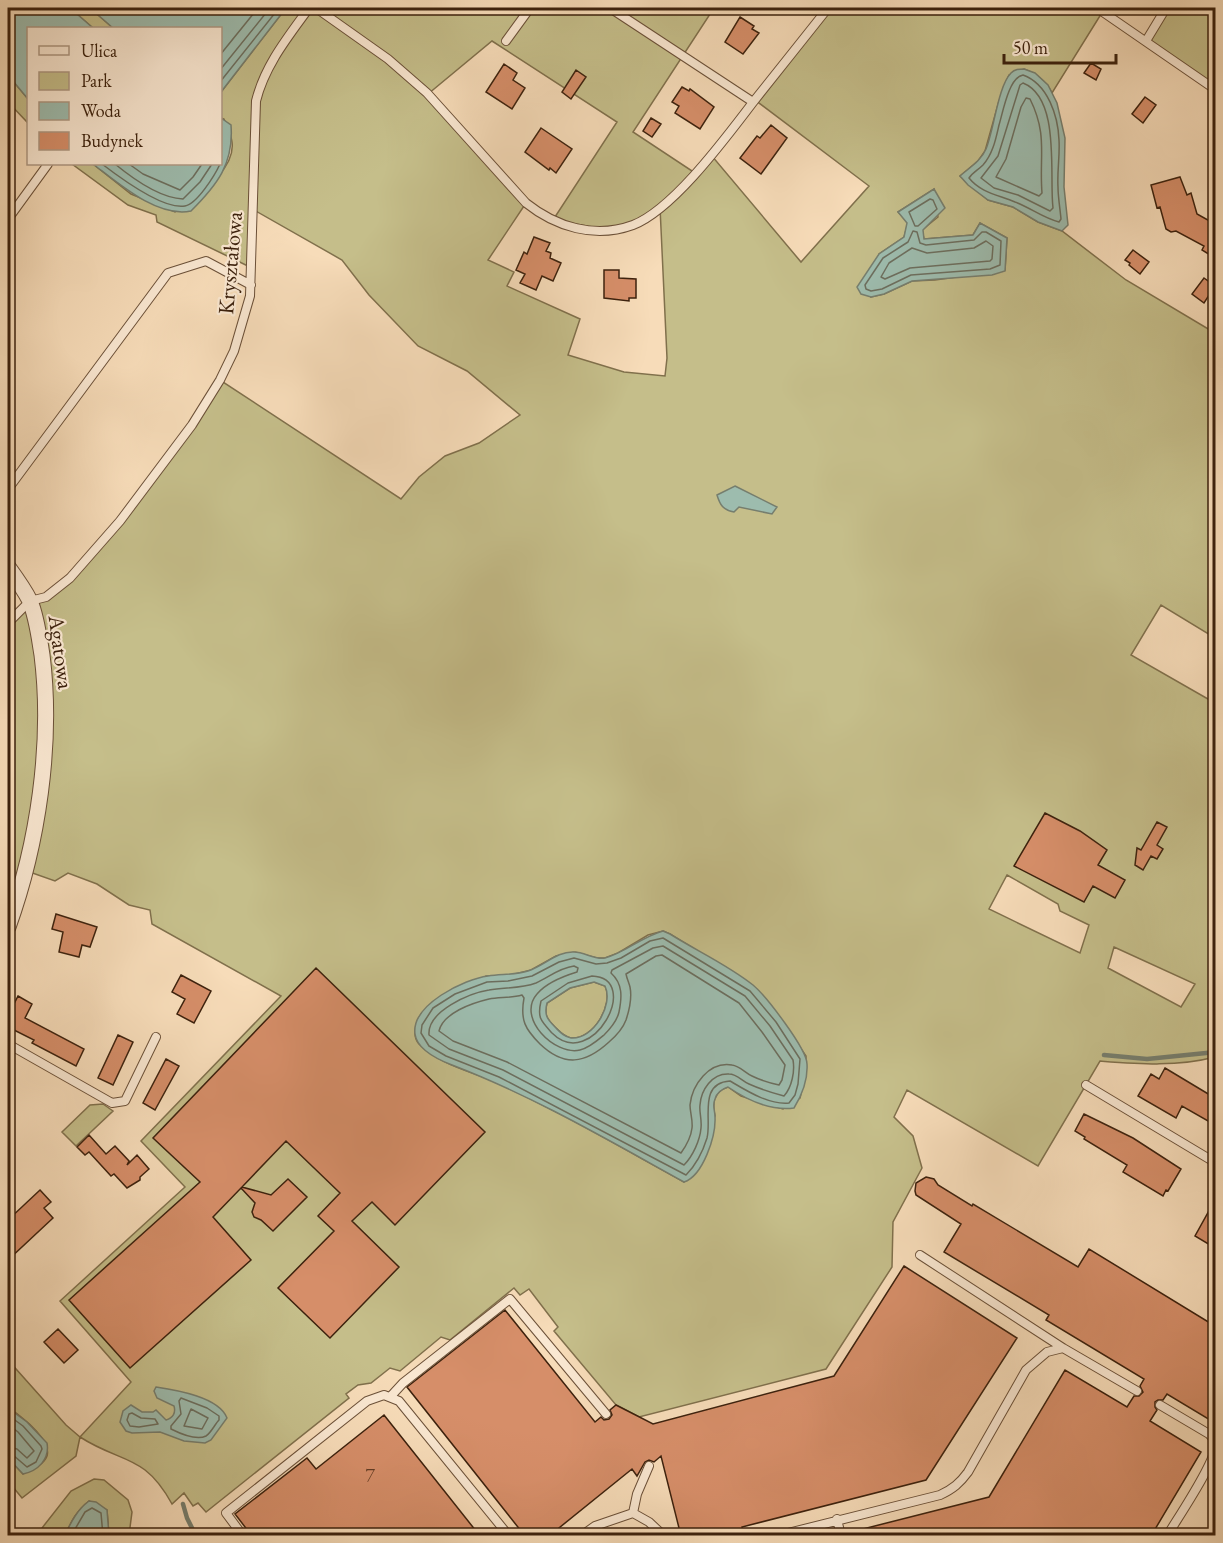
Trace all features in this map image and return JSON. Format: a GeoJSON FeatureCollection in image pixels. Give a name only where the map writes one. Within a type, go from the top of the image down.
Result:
{"type":"FeatureCollection","features":[{"type":"Feature","properties":{"kind":"street","name":"Agatowa"},"geometry":{"type":"LineString","coordinates":[[8,567],[20,582],[36,619],[45,702],[45,741],[41,780],[27,860],[8,927]]}},
{"type":"Feature","properties":{"kind":"lane","name":"Kryształowa"},"geometry":{"type":"LineString","coordinates":[[30,601],[46,597],[70,578],[120,520],[192,425],[220,380],[234,351],[244,319],[250,285],[256,101],[270,63],[309,8]]}},
{"type":"Feature","properties":{"kind":"lane"},"geometry":{"type":"LineString","coordinates":[[316,8],[388,59],[427,93],[526,203],[549,219],[574,228],[609,230],[634,224],[647,217],[686,183],[706,162],[828,8]]}},
{"type":"Feature","properties":{"kind":"lane"},"geometry":{"type":"LineString","coordinates":[[506,41],[530,8]]}},
{"type":"Feature","properties":{"kind":"lane"},"geometry":{"type":"LineString","coordinates":[[610,8],[753,102]]}},
{"type":"Feature","properties":{"kind":"lane"},"geometry":{"type":"LineString","coordinates":[[1097,8],[1215,90]]}},
{"type":"Feature","properties":{"kind":"lane"},"geometry":{"type":"LineString","coordinates":[[1146,41],[1166,8]]}},
{"type":"Feature","properties":{"kind":"lane"},"geometry":{"type":"LineString","coordinates":[[8,219],[47,165]]}},
{"type":"Feature","properties":{"kind":"lane"},"geometry":{"type":"LineString","coordinates":[[8,489],[168,273],[206,261],[250,285]]}},
{"type":"Feature","properties":{"kind":"lane"},"geometry":{"type":"LineString","coordinates":[[8,623],[30,601]]}},
{"type":"Feature","properties":{"kind":"lane"},"geometry":{"type":"LineString","coordinates":[[8,1044],[112,1103],[125,1101],[156,1037]]}},
{"type":"Feature","properties":{"kind":"lane"},"geometry":{"type":"LineString","coordinates":[[1086,1085],[1215,1163]]}},
{"type":"Feature","properties":{"kind":"lane"},"geometry":{"type":"LineString","coordinates":[[920,1255],[1064,1348],[1137,1391]]}},
{"type":"Feature","properties":{"kind":"lane"},"geometry":{"type":"LineString","coordinates":[[391,1396],[404,1383],[510,1299],[606,1413]]}},
{"type":"Feature","properties":{"kind":"lane"},"geometry":{"type":"LineString","coordinates":[[776,1536],[940,1495],[951,1490],[968,1472],[1026,1370],[1047,1352],[1064,1348]]}},
{"type":"Feature","properties":{"kind":"lane"},"geometry":{"type":"LineString","coordinates":[[243,1536],[226,1513],[367,1401],[379,1395],[391,1396],[399,1401],[509,1536]]}},
{"type":"Feature","properties":{"kind":"lane"},"geometry":{"type":"LineString","coordinates":[[1160,1405],[1209,1434],[1215,1446],[1211,1462],[1167,1536]]}},
{"type":"Feature","properties":{"kind":"lane"},"geometry":{"type":"LineString","coordinates":[[633,1513],[649,1466]]}},
{"type":"Feature","properties":{"kind":"lane"},"geometry":{"type":"LineString","coordinates":[[581,1536],[595,1526],[633,1513],[649,1522],[664,1536]]}},
{"type":"Feature","properties":{"kind":"lane"},"geometry":{"type":"LineString","coordinates":[[837,1519],[841,1536]]}},
{"type":"Feature","properties":{"kind":"green space"},"geometry":{"type":"Polygon","coordinates":[[[70,8],[90,8],[112,27],[92,27],[70,8]]]}},
{"type":"Feature","properties":{"kind":"green space"},"geometry":{"type":"Polygon","coordinates":[[[286,8],[610,8],[624,17],[630,8],[714,8],[633,132],[695,173],[712,156],[801,262],[869,186],[755,100],[828,8],[1097,8],[1103,11],[1052,93],[1041,78],[1024,69],[1009,75],[985,151],[978,161],[960,176],[988,200],[1013,207],[1038,222],[1062,231],[1126,280],[1215,333],[1215,638],[1161,605],[1131,655],[1215,703],[1215,1057],[1187,1062],[1144,1064],[1100,1061],[1038,1166],[907,1090],[894,1117],[913,1136],[922,1168],[893,1222],[892,1267],[826,1369],[639,1417],[616,1405],[554,1331],[558,1327],[529,1289],[520,1295],[514,1288],[450,1340],[441,1337],[400,1371],[390,1368],[371,1383],[358,1385],[346,1394],[349,1398],[206,1512],[198,1503],[193,1506],[184,1493],[172,1504],[152,1476],[131,1462],[80,1437],[131,1382],[60,1301],[185,1187],[141,1141],[281,996],[152,924],[150,910],[129,905],[97,884],[68,873],[55,881],[24,870],[8,927],[8,623],[30,601],[57,589],[120,521],[220,380],[401,499],[419,477],[445,456],[479,443],[520,415],[467,371],[418,346],[369,295],[342,260],[254,210],[252,268],[157,222],[156,215],[128,205],[73,165],[94,165],[131,194],[175,212],[213,182],[228,163],[232,153],[232,142],[222,118],[222,91],[286,8]],[[492,41],[428,94],[526,203],[488,260],[514,272],[507,286],[580,319],[568,355],[624,372],[665,376],[667,358],[660,207],[647,217],[610,230],[553,220],[617,122],[492,41]],[[934,189],[898,212],[908,223],[904,237],[879,254],[871,297],[884,294],[912,281],[1005,270],[1007,238],[980,223],[973,235],[924,239],[922,230],[938,217],[934,189]],[[1007,875],[989,909],[1080,953],[1089,925],[1060,911],[1058,904],[1007,875]],[[663,931],[648,935],[605,958],[575,952],[556,956],[531,970],[507,976],[486,976],[421,1014],[416,1025],[415,1037],[419,1044],[436,1057],[544,1106],[684,1182],[715,1116],[714,1102],[720,1091],[728,1087],[741,1096],[783,1109],[800,1098],[806,1073],[806,1056],[780,1018],[693,948],[663,931]],[[1114,947],[1108,968],[1181,1007],[1195,984],[1114,947]]]}},
{"type":"Feature","properties":{"kind":"green space"},"geometry":{"type":"Polygon","coordinates":[[[1166,8],[1215,8],[1215,90],[1146,41],[1166,8]]]}},
{"type":"Feature","properties":{"kind":"green space"},"geometry":{"type":"Polygon","coordinates":[[[8,75],[27,98],[27,122],[8,102],[8,75]]]}},
{"type":"Feature","properties":{"kind":"green space"},"geometry":{"type":"Polygon","coordinates":[[[594,982],[605,986],[607,994],[607,1002],[600,1020],[587,1033],[579,1037],[566,1037],[548,1019],[547,1003],[570,988],[594,982]]]}},
{"type":"Feature","properties":{"kind":"green space"},"geometry":{"type":"Polygon","coordinates":[[[103,1104],[113,1111],[76,1146],[62,1132],[90,1105],[103,1104]]]}},
{"type":"Feature","properties":{"kind":"green space"},"geometry":{"type":"Polygon","coordinates":[[[8,1360],[66,1425],[80,1437],[76,1456],[22,1498],[8,1481],[8,1458],[23,1474],[44,1461],[47,1447],[36,1431],[8,1408],[8,1360]]]}},
{"type":"Feature","properties":{"kind":"green space"},"geometry":{"type":"Polygon","coordinates":[[[94,1479],[104,1480],[128,1500],[132,1512],[129,1535],[109,1535],[107,1510],[89,1501],[78,1512],[65,1535],[40,1536],[42,1528],[71,1491],[94,1479]]]}},
{"type":"Feature","properties":{"kind":"water"},"geometry":{"type":"Polygon","coordinates":[[[8,8],[70,8],[92,27],[27,27],[27,98],[8,75],[8,8]]]}},
{"type":"Feature","properties":{"kind":"water"},"geometry":{"type":"Polygon","coordinates":[[[90,8],[286,8],[222,91],[222,27],[112,27],[90,8]]]}},
{"type":"Feature","properties":{"kind":"water"},"geometry":{"type":"Polygon","coordinates":[[[1024,69],[1035,73],[1048,85],[1057,103],[1065,138],[1064,187],[1068,225],[1062,231],[1038,222],[1013,207],[988,200],[960,176],[978,161],[986,149],[999,98],[1007,79],[1014,71],[1024,69]]]}},
{"type":"Feature","properties":{"kind":"water"},"geometry":{"type":"Polygon","coordinates":[[[222,119],[231,125],[230,151],[222,173],[209,192],[191,211],[178,212],[165,209],[126,189],[94,165],[222,165],[222,119]]]}},
{"type":"Feature","properties":{"kind":"water"},"geometry":{"type":"Polygon","coordinates":[[[934,189],[945,208],[923,230],[924,239],[973,235],[980,223],[1007,238],[1005,271],[992,275],[912,281],[884,294],[871,297],[861,294],[857,287],[879,254],[904,237],[907,223],[898,212],[934,189]]]}},
{"type":"Feature","properties":{"kind":"water"},"geometry":{"type":"Polygon","coordinates":[[[735,486],[777,507],[772,514],[739,507],[734,512],[727,510],[717,495],[735,486]]]}},
{"type":"Feature","properties":{"kind":"water"},"geometry":{"type":"Polygon","coordinates":[[[663,931],[670,934],[753,985],[793,1035],[807,1064],[804,1087],[794,1108],[777,1108],[760,1104],[728,1087],[720,1091],[714,1101],[715,1125],[711,1144],[697,1172],[684,1182],[512,1090],[435,1057],[424,1050],[417,1040],[416,1023],[421,1013],[441,995],[466,982],[488,976],[528,971],[568,952],[605,958],[663,931]],[[594,982],[570,988],[547,1003],[548,1019],[560,1032],[571,1038],[587,1033],[600,1020],[604,1011],[607,1002],[605,986],[594,982]]]}},
{"type":"Feature","properties":{"kind":"water"},"geometry":{"type":"Polygon","coordinates":[[[156,1387],[206,1400],[222,1411],[227,1418],[211,1440],[205,1443],[184,1441],[160,1432],[132,1433],[126,1431],[120,1422],[123,1411],[131,1405],[142,1412],[156,1410],[166,1420],[173,1415],[174,1406],[157,1398],[154,1391],[156,1387]]]}},
{"type":"Feature","properties":{"kind":"water"},"geometry":{"type":"Polygon","coordinates":[[[8,1408],[27,1422],[47,1443],[47,1454],[42,1463],[34,1470],[23,1474],[8,1458],[8,1408]]]}},
{"type":"Feature","properties":{"kind":"water"},"geometry":{"type":"Polygon","coordinates":[[[89,1501],[96,1502],[107,1510],[109,1535],[65,1535],[78,1512],[89,1501]]]}},
{"type":"Feature","properties":{"kind":"building"},"geometry":{"type":"Polygon","coordinates":[[[740,17],[754,26],[752,29],[759,33],[743,54],[725,42],[740,17]]]}},
{"type":"Feature","properties":{"kind":"building"},"geometry":{"type":"Polygon","coordinates":[[[1091,63],[1101,69],[1096,80],[1084,73],[1091,63]]]}},
{"type":"Feature","properties":{"kind":"building"},"geometry":{"type":"Polygon","coordinates":[[[504,64],[517,73],[513,80],[525,88],[512,109],[486,92],[504,64]]]}},
{"type":"Feature","properties":{"kind":"building"},"geometry":{"type":"Polygon","coordinates":[[[576,70],[586,77],[571,99],[562,92],[576,70]]]}},
{"type":"Feature","properties":{"kind":"building"},"geometry":{"type":"Polygon","coordinates":[[[682,87],[689,91],[690,89],[714,107],[700,129],[675,113],[679,106],[672,102],[682,87]]]}},
{"type":"Feature","properties":{"kind":"building"},"geometry":{"type":"Polygon","coordinates":[[[1145,97],[1156,105],[1143,123],[1132,114],[1145,97]]]}},
{"type":"Feature","properties":{"kind":"building"},"geometry":{"type":"Polygon","coordinates":[[[651,118],[661,124],[652,137],[643,131],[651,118]]]}},
{"type":"Feature","properties":{"kind":"building"},"geometry":{"type":"Polygon","coordinates":[[[771,125],[787,138],[761,174],[740,158],[757,136],[760,138],[771,125]]]}},
{"type":"Feature","properties":{"kind":"building"},"geometry":{"type":"Polygon","coordinates":[[[541,128],[572,149],[556,173],[525,152],[541,128]]]}},
{"type":"Feature","properties":{"kind":"building"},"geometry":{"type":"Polygon","coordinates":[[[1180,177],[1187,195],[1191,193],[1197,214],[1215,224],[1215,258],[1202,250],[1204,246],[1176,231],[1171,232],[1166,229],[1151,185],[1180,177]]]}},
{"type":"Feature","properties":{"kind":"building"},"geometry":{"type":"Polygon","coordinates":[[[534,237],[550,243],[546,251],[551,253],[550,258],[561,263],[553,281],[542,276],[536,290],[520,283],[525,274],[516,270],[524,252],[527,254],[534,237]]]}},
{"type":"Feature","properties":{"kind":"building"},"geometry":{"type":"Polygon","coordinates":[[[1133,250],[1149,262],[1140,274],[1125,260],[1133,250]]]}},
{"type":"Feature","properties":{"kind":"building"},"geometry":{"type":"Polygon","coordinates":[[[604,270],[619,270],[619,278],[636,279],[636,298],[629,298],[629,301],[604,298],[604,270]]]}},
{"type":"Feature","properties":{"kind":"building"},"geometry":{"type":"Polygon","coordinates":[[[1204,278],[1215,286],[1204,303],[1192,294],[1204,278]]]}},
{"type":"Feature","properties":{"kind":"building"},"geometry":{"type":"Polygon","coordinates":[[[1045,813],[1080,831],[1107,850],[1098,865],[1125,880],[1115,898],[1093,886],[1084,902],[1014,866],[1045,813]]]}},
{"type":"Feature","properties":{"kind":"building"},"geometry":{"type":"Polygon","coordinates":[[[1157,822],[1167,827],[1157,845],[1163,849],[1157,859],[1151,856],[1143,870],[1135,865],[1137,848],[1141,850],[1157,822]]]}},
{"type":"Feature","properties":{"kind":"building"},"geometry":{"type":"Polygon","coordinates":[[[56,914],[97,927],[90,947],[82,945],[79,957],[59,952],[63,932],[52,929],[56,914]]]}},
{"type":"Feature","properties":{"kind":"building"},"geometry":{"type":"Polygon","coordinates":[[[316,968],[485,1132],[395,1225],[372,1202],[352,1221],[399,1267],[330,1338],[278,1288],[334,1231],[318,1216],[340,1193],[286,1141],[242,1187],[271,1195],[288,1179],[307,1197],[273,1231],[254,1217],[252,1212],[255,1203],[241,1188],[213,1217],[251,1260],[130,1368],[69,1300],[200,1182],[153,1138],[316,968]]]}},
{"type":"Feature","properties":{"kind":"building"},"geometry":{"type":"Polygon","coordinates":[[[181,975],[211,991],[194,1023],[177,1014],[185,999],[172,992],[181,975]]]}},
{"type":"Feature","properties":{"kind":"building"},"geometry":{"type":"Polygon","coordinates":[[[18,996],[32,1004],[25,1018],[84,1049],[76,1066],[32,1043],[34,1040],[8,1027],[8,1016],[18,996]]]}},
{"type":"Feature","properties":{"kind":"building"},"geometry":{"type":"Polygon","coordinates":[[[118,1035],[133,1042],[113,1085],[98,1078],[118,1035]]]}},
{"type":"Feature","properties":{"kind":"building"},"geometry":{"type":"Polygon","coordinates":[[[166,1059],[179,1066],[155,1110],[143,1103],[166,1059]]]}},
{"type":"Feature","properties":{"kind":"building"},"geometry":{"type":"Polygon","coordinates":[[[1165,1068],[1215,1098],[1215,1125],[1182,1106],[1176,1118],[1138,1096],[1151,1074],[1159,1079],[1165,1068]]]}},
{"type":"Feature","properties":{"kind":"building"},"geometry":{"type":"Polygon","coordinates":[[[1084,1114],[1133,1138],[1181,1169],[1168,1191],[1166,1190],[1163,1196],[1123,1172],[1127,1165],[1075,1131],[1084,1114]]]}},
{"type":"Feature","properties":{"kind":"building"},"geometry":{"type":"Polygon","coordinates":[[[89,1135],[106,1154],[115,1146],[129,1161],[127,1165],[137,1155],[149,1169],[140,1177],[140,1180],[127,1188],[114,1174],[111,1176],[89,1152],[85,1155],[77,1147],[89,1135]]]}},
{"type":"Feature","properties":{"kind":"building"},"geometry":{"type":"Polygon","coordinates":[[[926,1177],[934,1179],[938,1185],[972,1206],[973,1204],[1078,1267],[1089,1249],[1215,1326],[1215,1423],[1167,1394],[1163,1400],[1155,1402],[1157,1410],[1150,1421],[1201,1452],[1151,1536],[856,1536],[855,1531],[989,1497],[1065,1370],[1127,1407],[1134,1396],[1139,1396],[1143,1392],[1140,1386],[1144,1379],[1046,1320],[1049,1315],[944,1252],[961,1224],[916,1195],[916,1183],[926,1177]]]}},
{"type":"Feature","properties":{"kind":"building"},"geometry":{"type":"Polygon","coordinates":[[[40,1190],[51,1202],[44,1208],[53,1218],[8,1260],[8,1220],[40,1190]]]}},
{"type":"Feature","properties":{"kind":"building"},"geometry":{"type":"Polygon","coordinates":[[[1215,1200],[1215,1248],[1195,1236],[1215,1200]]]}},
{"type":"Feature","properties":{"kind":"building"},"geometry":{"type":"Polygon","coordinates":[[[904,1266],[1017,1338],[926,1480],[742,1527],[744,1536],[681,1536],[661,1456],[654,1462],[649,1460],[645,1462],[637,1476],[632,1469],[549,1536],[525,1536],[407,1387],[505,1310],[595,1422],[601,1417],[604,1420],[609,1419],[612,1415],[610,1410],[616,1405],[653,1424],[834,1376],[904,1266]]]}},
{"type":"Feature","properties":{"kind":"building"},"geometry":{"type":"Polygon","coordinates":[[[58,1329],[78,1350],[64,1363],[44,1342],[58,1329]]]}},
{"type":"Feature","properties":{"kind":"building"},"geometry":{"type":"Polygon","coordinates":[[[384,1415],[480,1536],[252,1536],[235,1514],[307,1458],[316,1469],[384,1415]]]}},
{"type":"Feature","properties":{"kind":"waterway"},"geometry":{"type":"LineString","coordinates":[[1104,1055],[1147,1059],[1216,1052]]}},
{"type":"Feature","properties":{"kind":"waterway"},"geometry":{"type":"LineString","coordinates":[[183,1504],[196,1536]]}}]}
